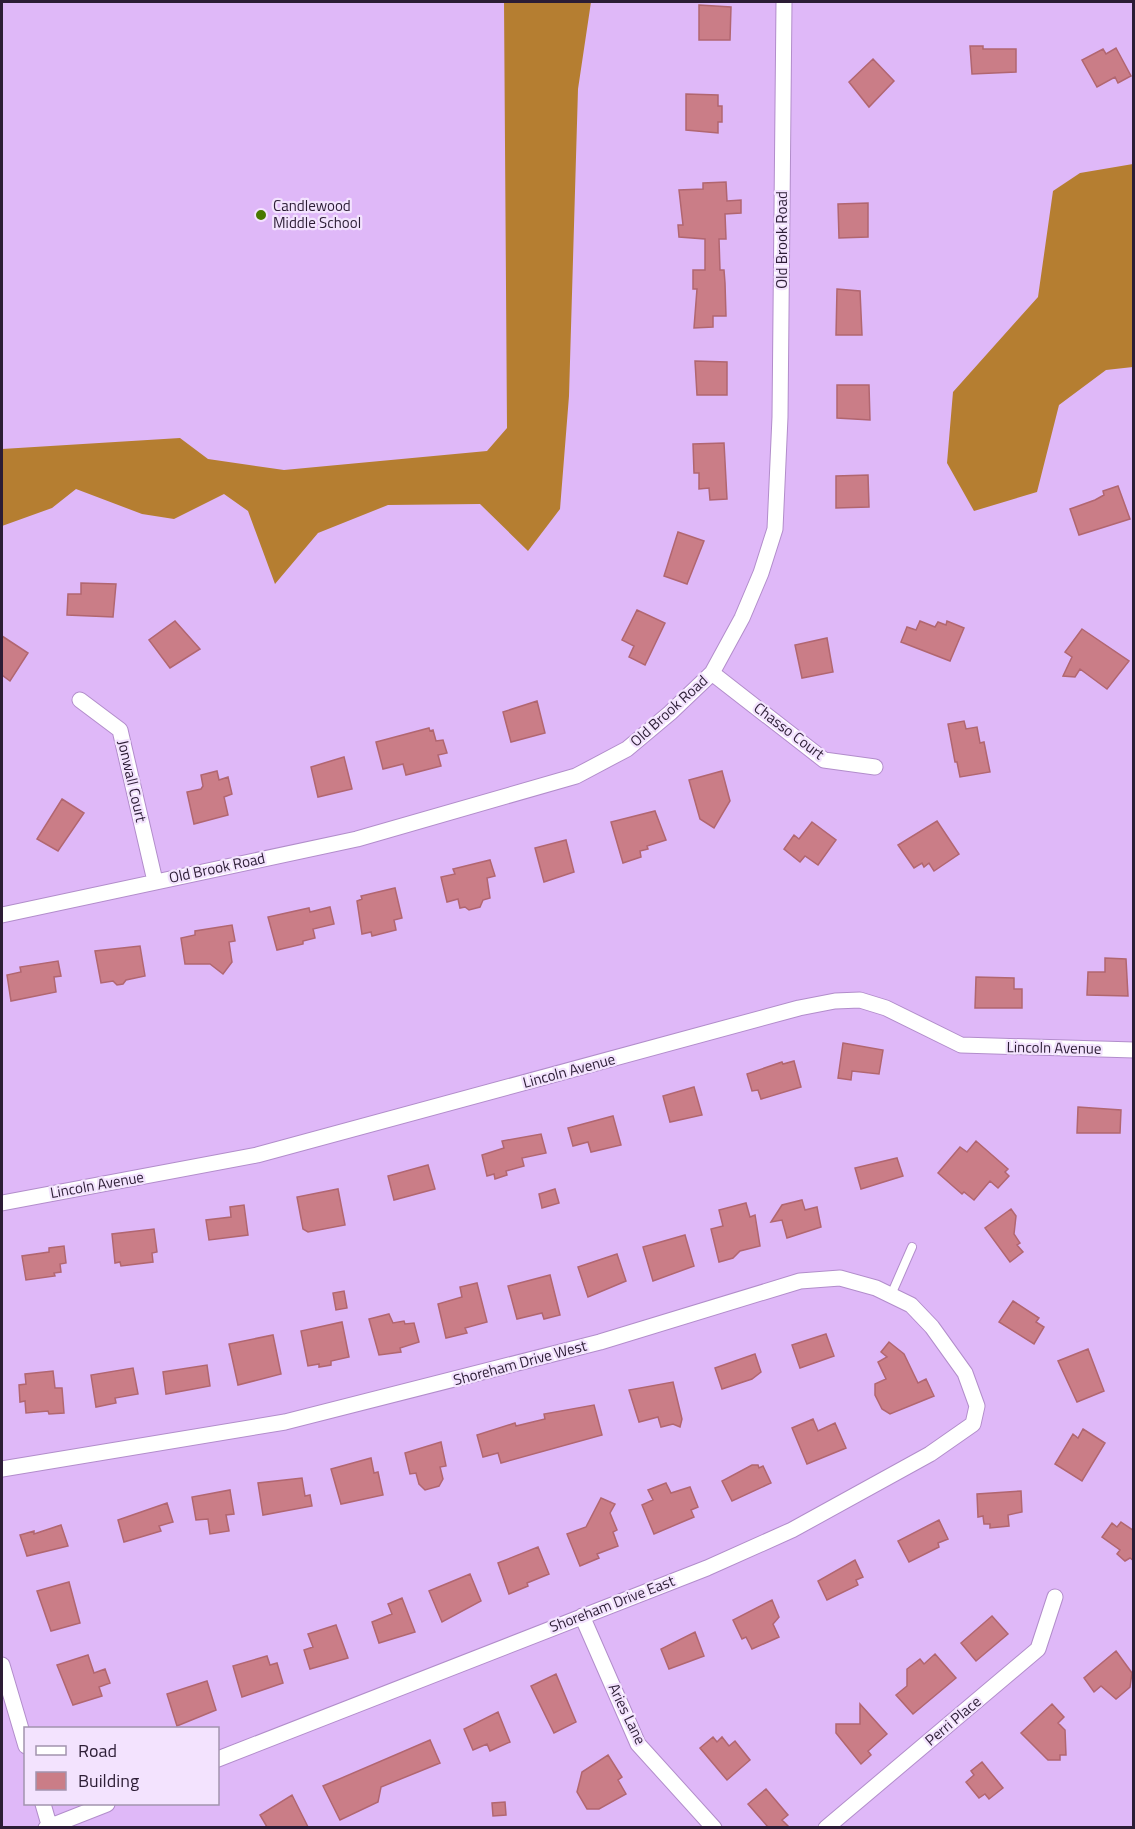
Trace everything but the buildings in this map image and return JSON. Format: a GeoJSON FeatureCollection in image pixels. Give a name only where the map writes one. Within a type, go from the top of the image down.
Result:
{"type":"FeatureCollection","features":[{"type":"Feature","properties":{"kind":"street","name":"Old Brook Road"},"geometry":{"type":"LineString","coordinates":[[2,915],[357,839],[576,776],[627,749],[670,713],[712,673],[742,618],[761,573],[775,529],[780,417],[784,2]]}},
{"type":"Feature","properties":{"kind":"street","name":"Chasso Court"},"geometry":{"type":"LineString","coordinates":[[712,673],[824,760],[875,768]]}},
{"type":"Feature","properties":{"kind":"street","name":"Jonwall Court"},"geometry":{"type":"LineString","coordinates":[[80,700],[120,730],[155,881]]}},
{"type":"Feature","properties":{"kind":"street","name":"Lincoln Avenue"},"geometry":{"type":"LineString","coordinates":[[2,1203],[257,1155],[799,1008],[835,1001],[860,1000],[886,1008],[961,1045],[1134,1050]]}},
{"type":"Feature","properties":{"kind":"street","name":"Shoreham Drive West"},"geometry":{"type":"LineString","coordinates":[[2,1469],[285,1422],[567,1351],[800,1281],[840,1278],[891,1295],[911,1305],[932,1327],[965,1373],[977,1406]]}},
{"type":"Feature","properties":{"kind":"street","name":"Shoreham Drive East"},"geometry":{"type":"LineString","coordinates":[[219,1760],[707,1568],[792,1530],[860,1494],[957,1437],[972,1424],[977,1406]]}},
{"type":"Feature","properties":{"kind":"street","name":"Perri Place"},"geometry":{"type":"LineString","coordinates":[[826,1827],[1038,1649],[1055,1598]]}},
{"type":"Feature","properties":{"kind":"street","name":"Aries Lane"},"geometry":{"type":"LineString","coordinates":[[582,1616],[638,1744],[714,1827]]}},
{"type":"Feature","properties":{"kind":"street"},"geometry":{"type":"LineString","coordinates":[[2,1665],[24,1739]]}},
{"type":"Feature","properties":{"kind":"street"},"geometry":{"type":"LineString","coordinates":[[44,1805],[49,1827],[101,1805]]}},
{"type":"Feature","properties":{"kind":"lane"},"geometry":{"type":"LineString","coordinates":[[891,1295],[912,1247]]}},
{"type":"Feature","properties":{"kind":"shaded area"},"geometry":{"type":"Polygon","coordinates":[[[504,2],[591,2],[578,89],[569,396],[560,509],[528,551],[480,504],[388,505],[318,533],[275,584],[248,511],[224,494],[174,519],[142,514],[76,489],[52,508],[2,526],[2,449],[180,438],[208,459],[284,470],[487,451],[507,428],[504,2]]]}},
{"type":"Feature","properties":{"kind":"shaded area"},"geometry":{"type":"Polygon","coordinates":[[[1133,164],[1133,367],[1106,370],[1059,405],[1037,492],[974,511],[947,463],[953,392],[1038,297],[1053,191],[1080,173],[1133,164]]]}},
{"type":"Feature","properties":{"kind":"place","name":"Candlewood Middle School"},"geometry":{"type":"Point","coordinates":[261,215]}}]}
